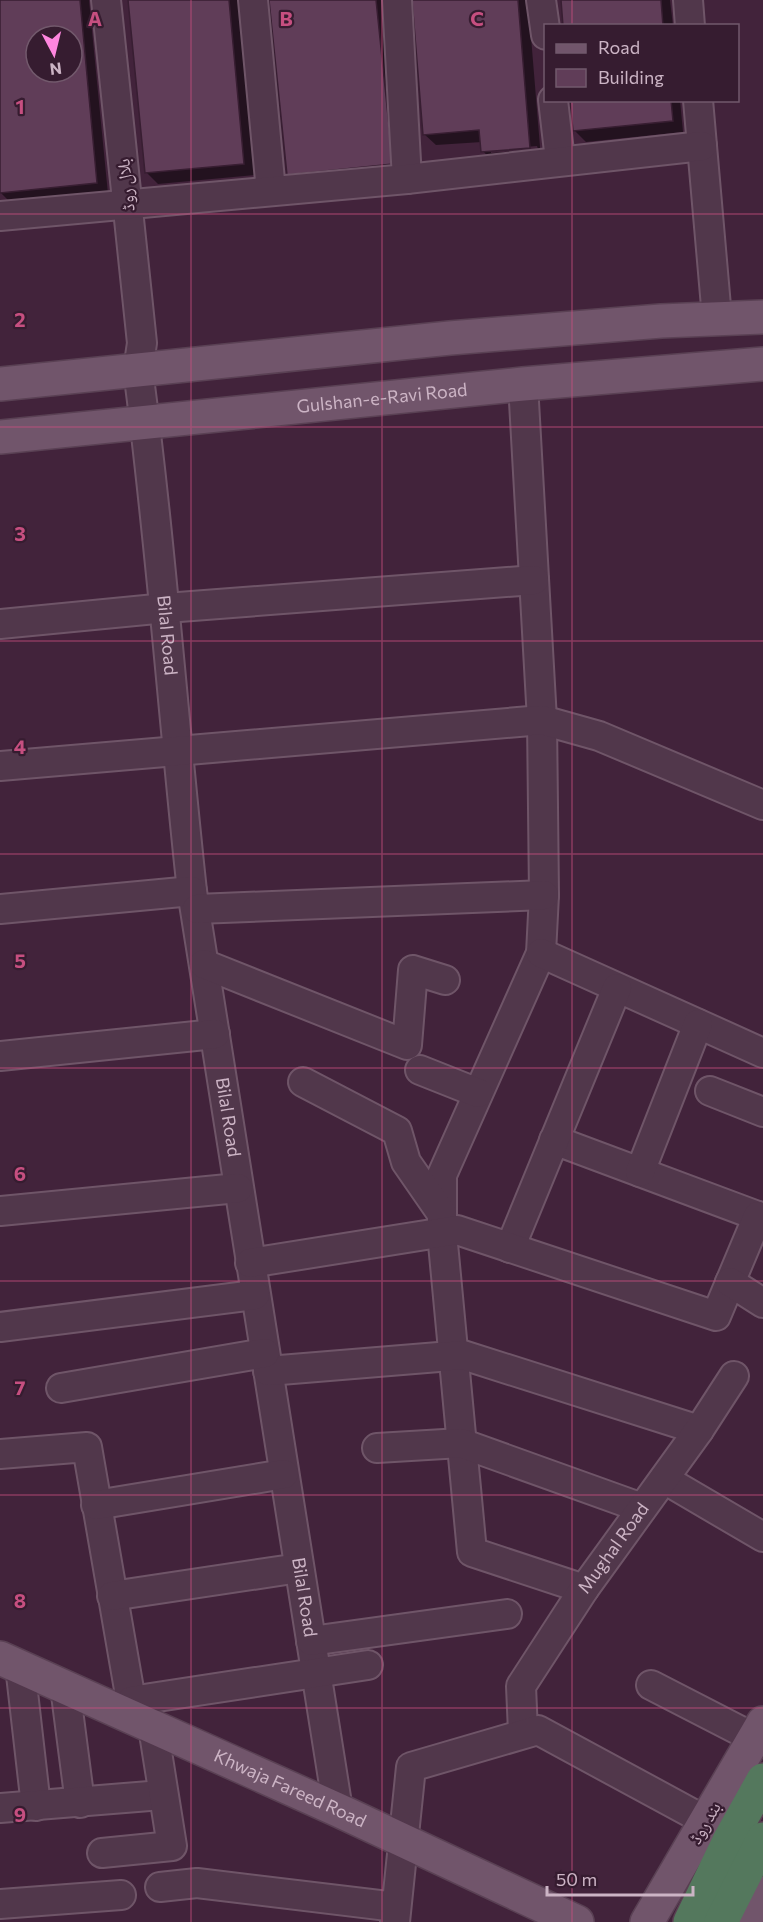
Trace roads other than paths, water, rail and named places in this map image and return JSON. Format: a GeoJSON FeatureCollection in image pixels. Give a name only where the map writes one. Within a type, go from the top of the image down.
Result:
{"type":"FeatureCollection","features":[{"type":"Feature","properties":{"kind":"highway"},"geometry":{"type":"LineString","coordinates":[[690,1922],[739,1837],[763,1780]]}},
{"type":"Feature","properties":{"kind":"highway"},"geometry":{"type":"LineString","coordinates":[[721,1922],[739,1837]]}},
{"type":"Feature","properties":{"kind":"main road"},"geometry":{"type":"LineString","coordinates":[[0,384],[450,338],[741,317],[753,364]]}},
{"type":"Feature","properties":{"kind":"main road","name":"Gulshan-e-Ravi Road"},"geometry":{"type":"LineString","coordinates":[[0,437],[523,384],[753,364]]}},
{"type":"Feature","properties":{"kind":"main road","name":"Khwaja Fareed Road"},"geometry":{"type":"LineString","coordinates":[[10,1662],[65,1687],[139,1715],[578,1922]]}},
{"type":"Feature","properties":{"kind":"main road","name":"بند روڈ"},"geometry":{"type":"LineString","coordinates":[[647,1922],[739,1837],[759,1731]]}},
{"type":"Feature","properties":{"kind":"main road"},"geometry":{"type":"LineString","coordinates":[[748,1922],[763,1893]]}},
{"type":"Feature","properties":{"kind":"street","name":"بلال روڈ"},"geometry":{"type":"LineString","coordinates":[[106,0],[142,343],[138,370],[145,421]]}},
{"type":"Feature","properties":{"kind":"street"},"geometry":{"type":"LineString","coordinates":[[253,0],[271,191]]}},
{"type":"Feature","properties":{"kind":"street"},"geometry":{"type":"LineString","coordinates":[[397,0],[407,179]]}},
{"type":"Feature","properties":{"kind":"street"},"geometry":{"type":"LineString","coordinates":[[542,0],[545,24]]}},
{"type":"Feature","properties":{"kind":"street"},"geometry":{"type":"LineString","coordinates":[[688,0],[690,24]]}},
{"type":"Feature","properties":{"kind":"street"},"geometry":{"type":"LineString","coordinates":[[553,102],[560,160]]}},
{"type":"Feature","properties":{"kind":"street"},"geometry":{"type":"LineString","coordinates":[[698,102],[702,146],[741,317]]}},
{"type":"Feature","properties":{"kind":"street"},"geometry":{"type":"LineString","coordinates":[[0,216],[407,179],[560,160],[702,146]]}},
{"type":"Feature","properties":{"kind":"street"},"geometry":{"type":"LineString","coordinates":[[523,384],[542,720],[544,895],[541,953],[442,1175],[442,1223],[452,1356],[472,1552],[584,1589]]}},
{"type":"Feature","properties":{"kind":"street","name":"Bilal Road"},"geometry":{"type":"LineString","coordinates":[[145,421],[166,608],[176,750],[195,900],[238,1188],[338,1810]]}},
{"type":"Feature","properties":{"kind":"street"},"geometry":{"type":"LineString","coordinates":[[0,624],[166,608],[534,580]]}},
{"type":"Feature","properties":{"kind":"street"},"geometry":{"type":"LineString","coordinates":[[0,766],[542,720],[599,736],[763,805]]}},
{"type":"Feature","properties":{"kind":"street"},"geometry":{"type":"LineString","coordinates":[[0,909],[195,900],[544,895]]}},
{"type":"Feature","properties":{"kind":"street"},"geometry":{"type":"LineString","coordinates":[[541,953],[763,1053]]}},
{"type":"Feature","properties":{"kind":"street"},"geometry":{"type":"LineString","coordinates":[[204,964],[407,1045],[413,970],[446,980]]}},
{"type":"Feature","properties":{"kind":"street"},"geometry":{"type":"LineString","coordinates":[[510,1248],[617,988]]}},
{"type":"Feature","properties":{"kind":"street"},"geometry":{"type":"LineString","coordinates":[[640,1172],[698,1024]]}},
{"type":"Feature","properties":{"kind":"street"},"geometry":{"type":"LineString","coordinates":[[0,1056],[215,1034]]}},
{"type":"Feature","properties":{"kind":"street"},"geometry":{"type":"LineString","coordinates":[[420,1070],[478,1093]]}},
{"type":"Feature","properties":{"kind":"street"},"geometry":{"type":"LineString","coordinates":[[303,1082],[396,1131],[406,1162],[442,1223],[510,1248],[716,1316],[729,1282],[760,1217],[554,1140]]}},
{"type":"Feature","properties":{"kind":"street"},"geometry":{"type":"LineString","coordinates":[[710,1091],[763,1112]]}},
{"type":"Feature","properties":{"kind":"street"},"geometry":{"type":"LineString","coordinates":[[0,1211],[238,1188]]}},
{"type":"Feature","properties":{"kind":"street"},"geometry":{"type":"LineString","coordinates":[[250,1263],[442,1223]]}},
{"type":"Feature","properties":{"kind":"street"},"geometry":{"type":"LineString","coordinates":[[729,1282],[763,1303]]}},
{"type":"Feature","properties":{"kind":"street"},"geometry":{"type":"LineString","coordinates":[[0,1327],[255,1295]]}},
{"type":"Feature","properties":{"kind":"street"},"geometry":{"type":"LineString","coordinates":[[61,1388],[266,1362],[463,1355],[699,1430]]}},
{"type":"Feature","properties":{"kind":"street","name":"Mughal Road"},"geometry":{"type":"LineString","coordinates":[[523,1732],[521,1686],[584,1589],[699,1430],[734,1376]]}},
{"type":"Feature","properties":{"kind":"street"},"geometry":{"type":"LineString","coordinates":[[377,1448],[461,1443],[642,1508]]}},
{"type":"Feature","properties":{"kind":"street"},"geometry":{"type":"LineString","coordinates":[[0,1454],[87,1447],[112,1596],[139,1715],[162,1795],[172,1846],[102,1853]]}},
{"type":"Feature","properties":{"kind":"street"},"geometry":{"type":"LineString","coordinates":[[96,1505],[284,1474]]}},
{"type":"Feature","properties":{"kind":"street"},"geometry":{"type":"LineString","coordinates":[[664,1479],[763,1537]]}},
{"type":"Feature","properties":{"kind":"street"},"geometry":{"type":"LineString","coordinates":[[112,1596],[299,1568]]}},
{"type":"Feature","properties":{"kind":"street"},"geometry":{"type":"LineString","coordinates":[[311,1641],[507,1614]]}},
{"type":"Feature","properties":{"kind":"street"},"geometry":{"type":"LineString","coordinates":[[10,1662],[36,1806]]}},
{"type":"Feature","properties":{"kind":"street"},"geometry":{"type":"LineString","coordinates":[[139,1715],[316,1674],[368,1665]]}},
{"type":"Feature","properties":{"kind":"street"},"geometry":{"type":"LineString","coordinates":[[651,1685],[759,1731]]}},
{"type":"Feature","properties":{"kind":"street"},"geometry":{"type":"LineString","coordinates":[[65,1687],[80,1803]]}},
{"type":"Feature","properties":{"kind":"street"},"geometry":{"type":"LineString","coordinates":[[160,1887],[197,1883],[396,1914],[411,1767],[523,1732],[538,1730],[739,1837]]}},
{"type":"Feature","properties":{"kind":"street"},"geometry":{"type":"LineString","coordinates":[[0,1809],[162,1795]]}},
{"type":"Feature","properties":{"kind":"street"},"geometry":{"type":"LineString","coordinates":[[0,1904],[122,1895]]}}]}
